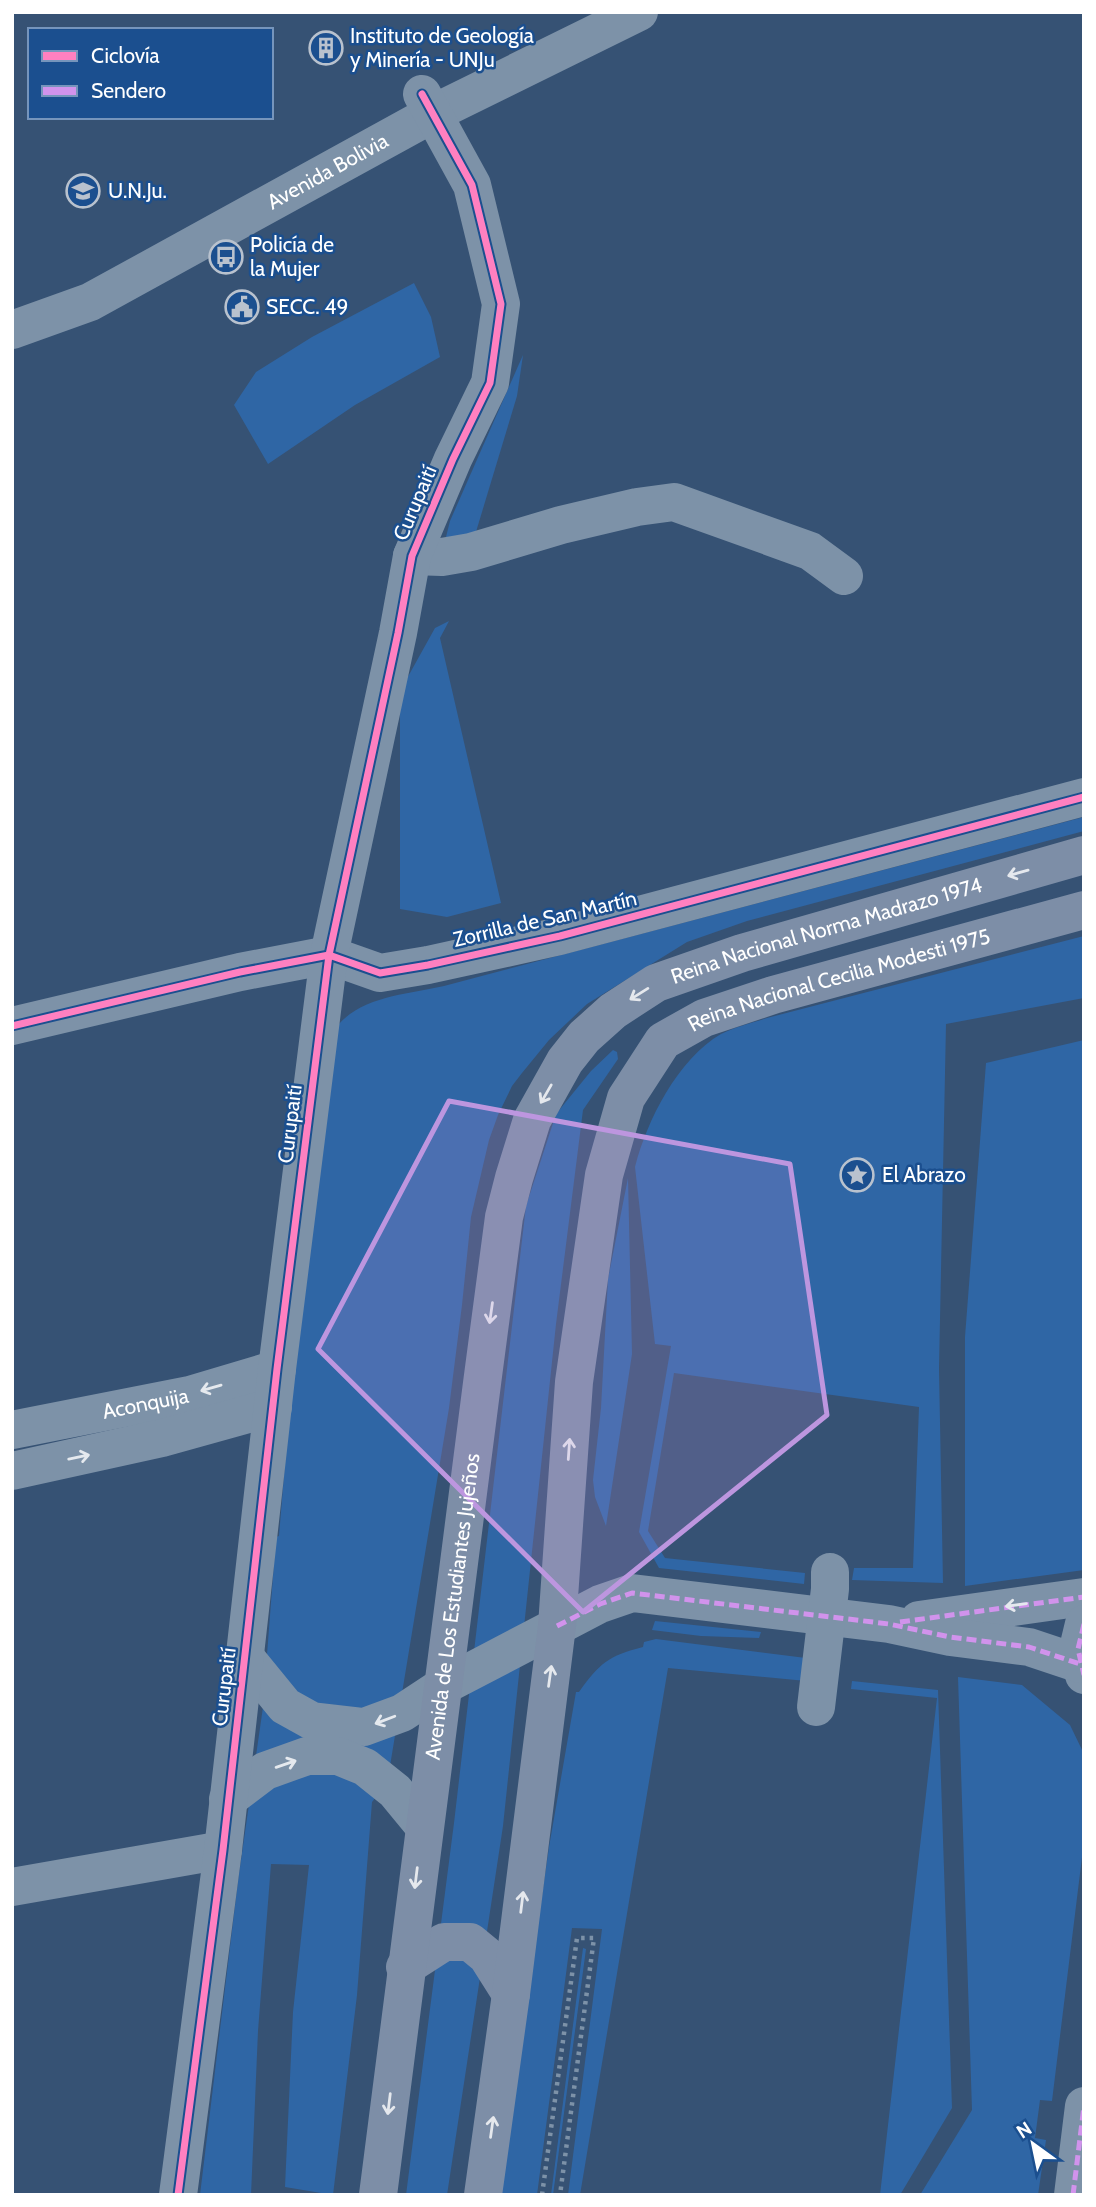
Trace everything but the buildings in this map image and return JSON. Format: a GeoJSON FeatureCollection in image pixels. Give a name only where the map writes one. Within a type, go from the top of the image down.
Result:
{"type":"FeatureCollection","features":[{"type":"Feature","properties":{"kind":"main road","name":"Reina Nacional Norma Madrazo 1974"},"geometry":{"type":"LineString","coordinates":[[584,1037],[612,1011],[656,983],[742,953],[1084,855]]}},
{"type":"Feature","properties":{"kind":"main road","name":"Reina Nacional Cecilia Modesti 1975"},"geometry":{"type":"LineString","coordinates":[[557,1626],[574,1382],[604,1175],[626,1098],[663,1041],[704,1018],[773,995],[1084,910]]}},
{"type":"Feature","properties":{"kind":"main road","name":"Avenida de Los Estudiantes Jujeños"},"geometry":{"type":"LineString","coordinates":[[378,2195],[423,1825],[504,1217],[532,1120],[565,1061],[584,1037]]}},
{"type":"Feature","properties":{"kind":"main road"},"geometry":{"type":"LineString","coordinates":[[483,2195],[557,1626]]}},
{"type":"Feature","properties":{"kind":"main road"},"geometry":{"type":"LineString","coordinates":[[405,1967],[444,1942],[470,1942],[487,1956],[511,1994]]}},
{"type":"Feature","properties":{"kind":"street","name":"Avenida Bolivia"},"geometry":{"type":"LineString","coordinates":[[14,329],[90,302],[428,103],[589,12]]}},
{"type":"Feature","properties":{"kind":"street","name":"Avenida Bolivia"},"geometry":{"type":"LineString","coordinates":[[428,103],[639,12]]}},
{"type":"Feature","properties":{"kind":"street","name":"Curupaití"},"geometry":{"type":"LineString","coordinates":[[178,2195],[223,1850],[277,1369],[330,955],[412,556],[453,459],[490,383],[501,304],[472,185],[428,103]]}},
{"type":"Feature","properties":{"kind":"street"},"geometry":{"type":"LineString","coordinates":[[412,556],[442,557],[471,552],[561,525],[637,507],[674,502],[810,551],[844,576]]}},
{"type":"Feature","properties":{"kind":"street","name":"Zorrilla de San Martín"},"geometry":{"type":"LineString","coordinates":[[12,1026],[240,972],[330,955],[380,972],[428,965],[560,936],[1084,797]]}},
{"type":"Feature","properties":{"kind":"street","name":"Aconquija"},"geometry":{"type":"LineString","coordinates":[[12,1430],[190,1395],[277,1369]]}},
{"type":"Feature","properties":{"kind":"street","name":"Aconquija"},"geometry":{"type":"LineString","coordinates":[[12,1471],[162,1438],[273,1407]]}},
{"type":"Feature","properties":{"kind":"street"},"geometry":{"type":"LineString","coordinates":[[816,1707],[830,1572]]}},
{"type":"Feature","properties":{"kind":"street"},"geometry":{"type":"LineString","coordinates":[[245,1657],[285,1706],[313,1721],[364,1727],[402,1713],[443,1686],[557,1626],[600,1604],[632,1593],[826,1615],[889,1624],[950,1637],[1029,1647],[1082,1669]]}},
{"type":"Feature","properties":{"kind":"street"},"geometry":{"type":"LineString","coordinates":[[889,1624],[1084,1597]]}},
{"type":"Feature","properties":{"kind":"street"},"geometry":{"type":"LineString","coordinates":[[1082,1669],[1078,1649],[1084,1623]]}},
{"type":"Feature","properties":{"kind":"street"},"geometry":{"type":"LineString","coordinates":[[228,1799],[265,1771],[307,1756],[338,1756],[365,1767],[395,1791],[423,1825]]}},
{"type":"Feature","properties":{"kind":"street"},"geometry":{"type":"LineString","coordinates":[[12,1887],[223,1850]]}},
{"type":"Feature","properties":{"kind":"street"},"geometry":{"type":"LineString","coordinates":[[1073,2195],[1084,2106]]}},
{"type":"Feature","properties":{"kind":"path"},"geometry":{"type":"LineString","coordinates":[[542,2195],[577,1938],[594,1938],[560,2195]]}},
{"type":"Feature","properties":{"kind":"highlighted area"},"geometry":{"type":"Polygon","coordinates":[[[449,1101],[790,1164],[827,1415],[583,1612],[318,1349],[449,1101]]]}},
{"type":"Feature","properties":{"kind":"shaded area"},"geometry":{"type":"Polygon","coordinates":[[[414,283],[431,317],[440,357],[355,405],[268,464],[234,405],[256,372],[312,337],[414,283]]]}},
{"type":"Feature","properties":{"kind":"shaded area"},"geometry":{"type":"Polygon","coordinates":[[[523,355],[517,396],[469,555],[446,537],[450,521],[523,355]]]}},
{"type":"Feature","properties":{"kind":"shaded area"},"geometry":{"type":"Polygon","coordinates":[[[449,621],[440,638],[501,903],[447,917],[400,909],[400,691],[435,628],[449,621]]]}},
{"type":"Feature","properties":{"kind":"shaded area"},"geometry":{"type":"Polygon","coordinates":[[[1084,817],[1084,831],[747,921],[687,942],[587,1004],[549,1040],[512,1086],[489,1140],[471,1217],[449,1408],[390,1766],[381,1791],[372,1802],[357,1995],[333,2195],[285,2187],[293,2012],[309,1865],[271,1864],[258,2031],[251,2195],[200,2195],[238,1881],[263,1707],[292,1378],[338,1025],[360,1008],[387,998],[444,986],[1084,817]]]}},
{"type":"Feature","properties":{"kind":"shaded area"},"geometry":{"type":"Polygon","coordinates":[[[1084,936],[1084,998],[946,1024],[939,1369],[943,1583],[852,1580],[854,1568],[913,1568],[919,1407],[674,1373],[648,1531],[665,1558],[805,1573],[804,1584],[659,1568],[639,1532],[671,1346],[655,1344],[635,1167],[647,1130],[666,1092],[705,1045],[738,1027],[1084,936]]]}},
{"type":"Feature","properties":{"kind":"shaded area"},"geometry":{"type":"Polygon","coordinates":[[[1084,1040],[1084,1570],[965,1586],[965,1337],[986,1063],[1084,1040]]]}},
{"type":"Feature","properties":{"kind":"shaded area"},"geometry":{"type":"Polygon","coordinates":[[[613,1050],[617,1052],[618,1059],[583,1110],[556,1324],[503,1826],[447,2195],[406,2195],[454,1823],[526,1206],[556,1114],[591,1071],[613,1050]]]}},
{"type":"Feature","properties":{"kind":"shaded area"},"geometry":{"type":"Polygon","coordinates":[[[628,1178],[632,1354],[606,1526],[595,1497],[593,1480],[601,1408],[608,1279],[628,1178]]]}},
{"type":"Feature","properties":{"kind":"shaded area"},"geometry":{"type":"Polygon","coordinates":[[[655,1621],[761,1632],[759,1638],[701,1636],[652,1630],[655,1621]]]}},
{"type":"Feature","properties":{"kind":"shaded area"},"geometry":{"type":"Polygon","coordinates":[[[656,1639],[830,1661],[827,1683],[668,1668],[580,2195],[568,2195],[602,1929],[572,1928],[537,2195],[499,2195],[549,1847],[576,1692],[579,1692],[606,1662],[643,1647],[644,1642],[656,1639]]]}},
{"type":"Feature","properties":{"kind":"shaded area"},"geometry":{"type":"Polygon","coordinates":[[[958,1677],[1022,1685],[1070,1725],[1084,1754],[1084,1841],[1052,2101],[1040,2100],[1035,2138],[1046,2140],[1038,2195],[920,2195],[972,2110],[958,1677]]]}},
{"type":"Feature","properties":{"kind":"shaded area"},"geometry":{"type":"Polygon","coordinates":[[[852,1681],[938,1690],[952,2108],[900,2195],[880,2195],[937,1698],[851,1689],[852,1681]]]}},
{"type":"Feature","properties":{"kind":"shaded area"},"geometry":{"type":"Polygon","coordinates":[[[583,1948],[586,1949],[551,2195],[583,1948]]]}},
{"type":"Feature","properties":{"kind":"marked path"},"geometry":{"type":"LineString","coordinates":[[557,1626],[600,1604],[632,1593],[889,1624],[950,1637],[1029,1647],[1080,1664]]}},
{"type":"Feature","properties":{"kind":"marked path"},"geometry":{"type":"LineString","coordinates":[[900,1622],[1084,1597]]}},
{"type":"Feature","properties":{"kind":"marked path"},"geometry":{"type":"LineString","coordinates":[[1084,1624],[1078,1649],[1084,1675]]}},
{"type":"Feature","properties":{"kind":"marked path"},"geometry":{"type":"LineString","coordinates":[[1073,2195],[1084,2106]]}},
{"type":"Feature","properties":{"kind":"cycle path"},"geometry":{"type":"LineString","coordinates":[[178,2195],[223,1850],[277,1369],[329,955],[412,556],[453,459],[490,383],[501,304],[472,185],[422,94]]}},
{"type":"Feature","properties":{"kind":"cycle path"},"geometry":{"type":"LineString","coordinates":[[12,1026],[240,972],[329,955],[380,973],[428,965],[560,936],[1084,797]]}},
{"type":"Feature","properties":{"kind":"place","name":"Instituto de Geología y Minería - UNJu"},"geometry":{"type":"Point","coordinates":[326,48]}},
{"type":"Feature","properties":{"kind":"place","name":"U.N.Ju."},"geometry":{"type":"Point","coordinates":[83,191]}},
{"type":"Feature","properties":{"kind":"place","name":"Policía de la Mujer"},"geometry":{"type":"Point","coordinates":[226,257]}},
{"type":"Feature","properties":{"kind":"place","name":"SECC. 49"},"geometry":{"type":"Point","coordinates":[242,307]}},
{"type":"Feature","properties":{"kind":"place","name":"El Abrazo"},"geometry":{"type":"Point","coordinates":[857,1175]}}]}
